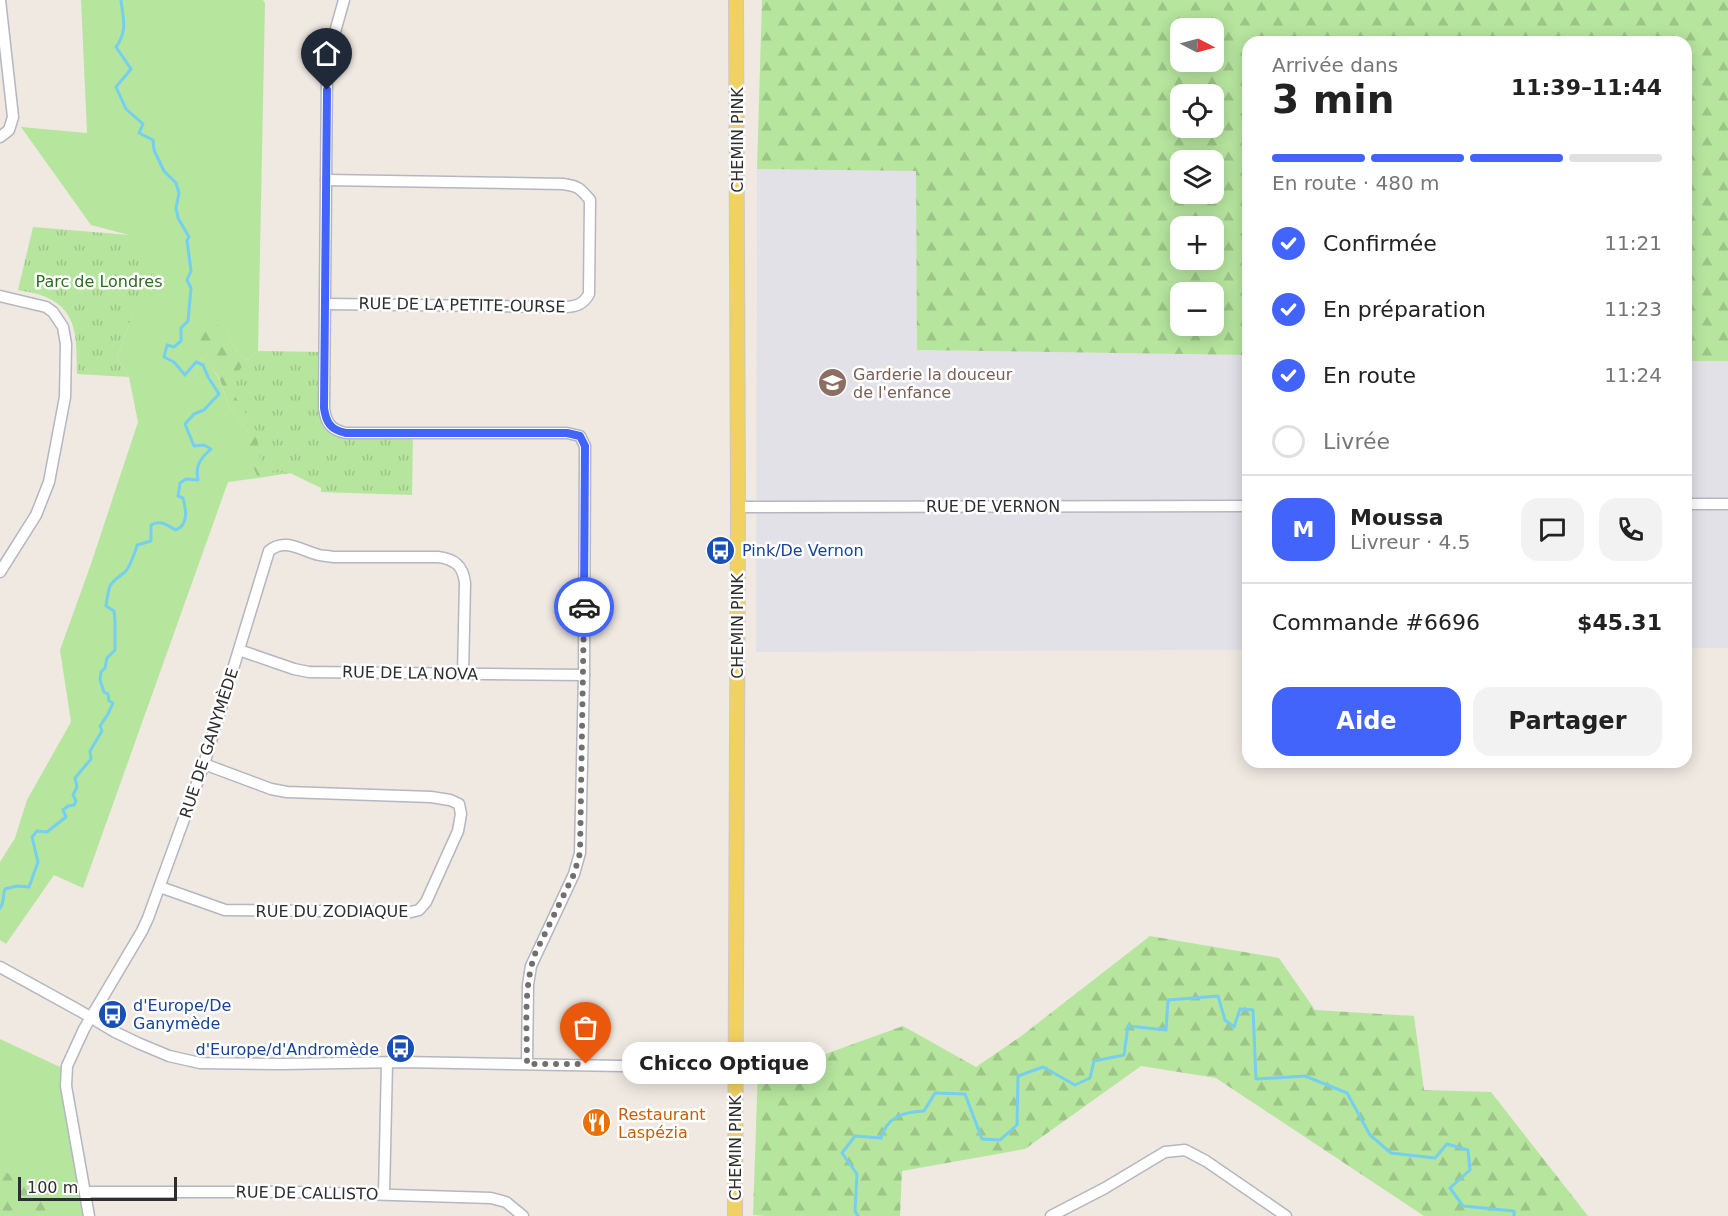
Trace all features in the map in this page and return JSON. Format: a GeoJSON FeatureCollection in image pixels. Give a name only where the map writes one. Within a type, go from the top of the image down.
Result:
{"type":"FeatureCollection","features":[{"type":"Feature","properties":{"kind":"main road","name":"CHEMIN PINK"},"geometry":{"type":"LineString","coordinates":[[735,1216],[738,507],[736,0]]}},
{"type":"Feature","properties":{"kind":"street"},"geometry":{"type":"LineString","coordinates":[[0,0],[13,117],[9,130],[0,137]]}},
{"type":"Feature","properties":{"kind":"street"},"geometry":{"type":"LineString","coordinates":[[344,0],[327,64],[324,408],[328,423],[338,432],[346,433],[567,433],[580,436],[585,446],[584,675],[580,853],[574,874],[531,966],[528,985],[527,1064]]}},
{"type":"Feature","properties":{"kind":"street","name":"RUE DE LA PETITE-OURSE"},"geometry":{"type":"LineString","coordinates":[[326,180],[563,184],[582,189],[590,200],[589,294],[585,301],[578,305],[563,307],[326,304]]}},
{"type":"Feature","properties":{"kind":"street"},"geometry":{"type":"LineString","coordinates":[[0,296],[46,307],[53,312],[63,327],[66,344],[63,407],[46,493],[36,515],[0,572]]}},
{"type":"Feature","properties":{"kind":"street"},"geometry":{"type":"LineString","coordinates":[[1692,504],[1728,504]]}},
{"type":"Feature","properties":{"kind":"street","name":"RUE DE VERNON"},"geometry":{"type":"LineString","coordinates":[[738,507],[1242,506]]}},
{"type":"Feature","properties":{"kind":"street","name":"RUE DE GANYMÈDE"},"geometry":{"type":"LineString","coordinates":[[88,1216],[68,1097],[66,1077],[71,1056],[91,1017],[142,931],[160,887],[204,764],[269,551],[287,544],[333,557],[438,557],[456,562],[464,575],[463,674]]}},
{"type":"Feature","properties":{"kind":"street","name":"RUE DE LA NOVA"},"geometry":{"type":"LineString","coordinates":[[239,650],[309,672],[584,675]]}},
{"type":"Feature","properties":{"kind":"street","name":"RUE DU ZODIAQUE"},"geometry":{"type":"LineString","coordinates":[[160,887],[225,910],[411,912],[419,910],[426,902],[460,823],[459,804],[450,800],[431,797],[287,792],[271,789],[204,764]]}},
{"type":"Feature","properties":{"kind":"street"},"geometry":{"type":"LineString","coordinates":[[0,967],[115,1032],[154,1051],[184,1060],[274,1064],[527,1064],[735,1068]]}},
{"type":"Feature","properties":{"kind":"street"},"geometry":{"type":"LineString","coordinates":[[384,1194],[387,1063]]}},
{"type":"Feature","properties":{"kind":"street"},"geometry":{"type":"LineString","coordinates":[[1051,1216],[1105,1188],[1165,1152],[1185,1150],[1206,1161],[1286,1216]]}},
{"type":"Feature","properties":{"kind":"street","name":"RUE DE CALLISTO"},"geometry":{"type":"LineString","coordinates":[[85,1192],[384,1194],[491,1198],[506,1202],[523,1216]]}},
{"type":"Feature","properties":{"kind":"shaded area"},"geometry":{"type":"Polygon","coordinates":[[[757,169],[916,170],[917,350],[1242,355],[1242,650],[756,652],[757,169]]]}},
{"type":"Feature","properties":{"kind":"shaded area"},"geometry":{"type":"Polygon","coordinates":[[[1692,361],[1728,361],[1728,648],[1692,648],[1692,361]]]}},
{"type":"Feature","properties":{"kind":"green space"},"geometry":{"type":"Polygon","coordinates":[[[81,0],[263,0],[265,3],[258,351],[247,360],[235,349],[226,329],[200,357],[211,366],[220,381],[229,407],[246,429],[258,478],[228,482],[83,888],[54,875],[6,944],[0,940],[0,862],[15,838],[27,800],[71,722],[60,650],[138,422],[129,377],[117,358],[132,316],[129,235],[91,225],[21,127],[87,133],[81,0]]]}},
{"type":"Feature","properties":{"kind":"green space"},"geometry":{"type":"Polygon","coordinates":[[[762,0],[1728,0],[1728,361],[1692,361],[1692,36],[1242,36],[1242,355],[917,350],[916,171],[757,169],[762,0]]]}},
{"type":"Feature","properties":{"kind":"green space","name":"Parc de Londres"},"geometry":{"type":"Polygon","coordinates":[[[33,227],[129,235],[156,268],[132,316],[117,358],[129,377],[77,374],[76,340],[65,311],[46,297],[18,290],[33,227]]]}},
{"type":"Feature","properties":{"kind":"green space"},"geometry":{"type":"Polygon","coordinates":[[[213,323],[226,329],[235,349],[247,360],[290,473],[258,478],[253,466],[246,429],[229,407],[220,380],[211,366],[200,357],[197,347],[199,337],[206,325],[213,323]]]}},
{"type":"Feature","properties":{"kind":"green space"},"geometry":{"type":"Polygon","coordinates":[[[258,351],[325,352],[324,408],[332,428],[413,434],[412,495],[321,492],[321,488],[290,473],[262,472],[256,430],[228,385],[247,360],[258,351]]]}},
{"type":"Feature","properties":{"kind":"green space"},"geometry":{"type":"Polygon","coordinates":[[[1150,936],[1279,958],[1315,1010],[1414,1016],[1424,1090],[1491,1092],[1588,1216],[1424,1216],[1216,1078],[1141,1066],[1025,1149],[902,1171],[900,1216],[753,1215],[758,1069],[820,1056],[903,1026],[976,1067],[1020,1037],[1150,936]]]}},
{"type":"Feature","properties":{"kind":"green space"},"geometry":{"type":"Polygon","coordinates":[[[0,1039],[62,1068],[84,1216],[0,1216],[0,1039]]]}},
{"type":"Feature","properties":{"kind":"green space"},"geometry":{"type":"Polygon","coordinates":[[[0,1169],[35,1188],[46,1191],[55,1216],[0,1216],[0,1169]]]}},
{"type":"Feature","properties":{"kind":"waterway"},"geometry":{"type":"LineString","coordinates":[[0,908],[5,889],[17,886],[29,887],[38,862],[32,837],[37,831],[47,832],[66,817],[63,810],[74,805],[76,801],[73,795],[77,787],[75,778],[91,759],[90,751],[102,731],[100,726],[113,703],[109,701],[108,694],[104,692],[100,680],[107,658],[115,650],[114,611],[106,606],[110,586],[127,570],[137,545],[151,541],[151,525],[161,523],[176,530],[183,524],[186,512],[183,498],[178,496],[180,483],[186,479],[198,480],[199,463],[211,449],[204,445],[194,446],[185,424],[194,414],[204,410],[219,394],[203,365],[196,362],[185,375],[174,362],[164,357],[167,345],[174,347],[181,341],[181,328],[188,321],[191,288],[187,280],[191,271],[187,240],[189,237],[178,218],[176,208],[179,193],[176,183],[164,171],[154,150],[153,140],[139,133],[143,124],[126,109],[116,87],[131,69],[116,47],[123,30],[121,0]]}},
{"type":"Feature","properties":{"kind":"waterway"},"geometry":{"type":"LineString","coordinates":[[858,1216],[855,1211],[857,1174],[842,1153],[855,1136],[881,1138],[892,1120],[903,1114],[924,1111],[935,1093],[965,1094],[982,1139],[1000,1140],[1017,1125],[1018,1076],[1043,1067],[1075,1085],[1090,1078],[1094,1061],[1124,1055],[1128,1026],[1166,1030],[1168,1000],[1218,996],[1225,1020],[1234,1027],[1240,1009],[1253,1010],[1256,1079],[1305,1076],[1347,1093],[1370,1135],[1391,1153],[1435,1158],[1447,1144],[1468,1150],[1470,1170],[1450,1188],[1463,1206],[1514,1211],[1514,1216]]}},
{"type":"Feature","properties":{"kind":"way so far"},"geometry":{"type":"LineString","coordinates":[[584,607],[580,853],[574,874],[535,954],[528,976],[527,1064],[586,1064]]}},
{"type":"Feature","properties":{"kind":"place","name":"Garderie la douceur de l'enfance"},"geometry":{"type":"Point","coordinates":[832,383]}},
{"type":"Feature","properties":{"kind":"place","name":"Pink/De Vernon"},"geometry":{"type":"Point","coordinates":[721,550]}},
{"type":"Feature","properties":{"kind":"place","name":"d'Europe/De Ganymède"},"geometry":{"type":"Point","coordinates":[112,1014]}},
{"type":"Feature","properties":{"kind":"place","name":"d'Europe/d'Andromède"},"geometry":{"type":"Point","coordinates":[400,1049]}},
{"type":"Feature","properties":{"kind":"place","name":"Chicco Optique"},"geometry":{"type":"Point","coordinates":[586,1064]}},
{"type":"Feature","properties":{"kind":"place","name":"Restaurant Laspézia"},"geometry":{"type":"Point","coordinates":[597,1123]}},
{"type":"Feature","properties":{"kind":"route"},"geometry":{"type":"LineString","coordinates":[[327,90],[324,408],[328,423],[338,432],[346,433],[567,433],[580,436],[585,446],[584,607]]}}]}
